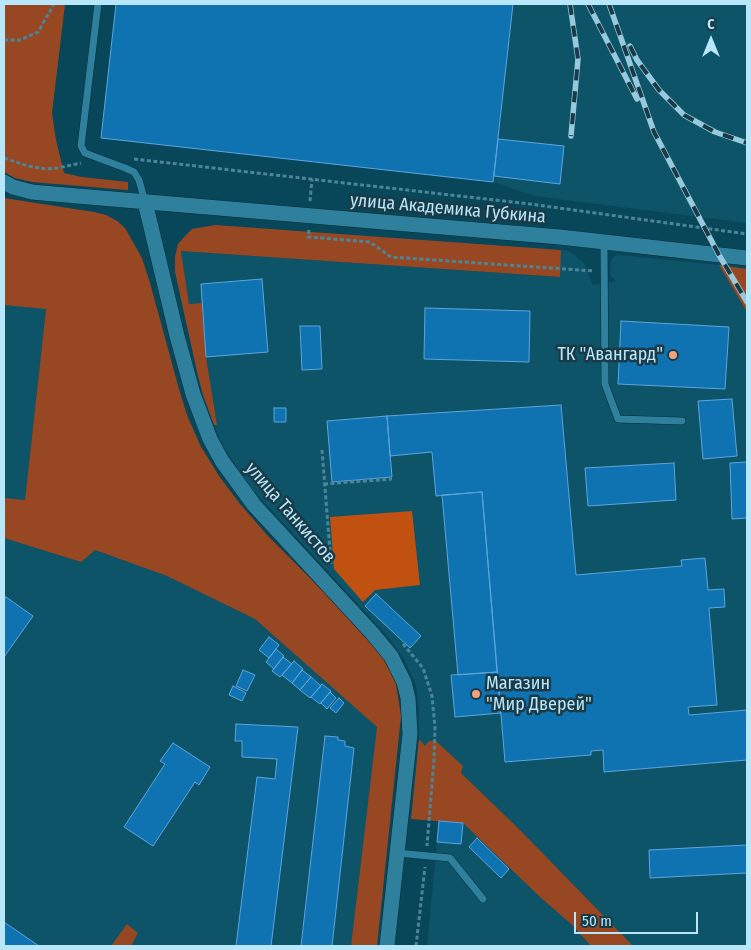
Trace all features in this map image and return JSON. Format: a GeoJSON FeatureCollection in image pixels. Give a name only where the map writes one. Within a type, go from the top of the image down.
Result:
{"type":"FeatureCollection","features":[{"type":"Feature","properties":{"kind":"street"},"geometry":{"type":"LineString","coordinates":[[4,182],[13,187],[32,192],[146,202]]}},
{"type":"Feature","properties":{"kind":"street","name":"улица Академика Губкина"},"geometry":{"type":"LineString","coordinates":[[146,202],[604,241],[747,258]]}},
{"type":"Feature","properties":{"kind":"street","name":"улица Танкистов"},"geometry":{"type":"LineString","coordinates":[[146,202],[179,344],[193,394],[210,440],[222,461],[254,505],[372,633],[391,656],[404,682],[408,698],[410,734],[387,946]]}},
{"type":"Feature","properties":{"kind":"lane"},"geometry":{"type":"LineString","coordinates":[[98,4],[81,146],[85,153],[134,172],[139,180],[146,202]]}},
{"type":"Feature","properties":{"kind":"lane"},"geometry":{"type":"LineString","coordinates":[[604,241],[605,384],[618,419],[682,421]]}},
{"type":"Feature","properties":{"kind":"lane"},"geometry":{"type":"LineString","coordinates":[[397,853],[450,858],[483,899]]}},
{"type":"Feature","properties":{"kind":"path"},"geometry":{"type":"LineString","coordinates":[[4,40],[20,40],[38,32],[54,4]]}},
{"type":"Feature","properties":{"kind":"path"},"geometry":{"type":"LineString","coordinates":[[4,158],[28,166],[46,169],[100,159]]}},
{"type":"Feature","properties":{"kind":"path"},"geometry":{"type":"LineString","coordinates":[[132,159],[530,204],[747,234]]}},
{"type":"Feature","properties":{"kind":"path"},"geometry":{"type":"LineString","coordinates":[[312,179],[308,237],[370,242],[391,257],[605,272]]}},
{"type":"Feature","properties":{"kind":"path"},"geometry":{"type":"LineString","coordinates":[[322,450],[331,569]]}},
{"type":"Feature","properties":{"kind":"path"},"geometry":{"type":"LineString","coordinates":[[324,484],[392,479]]}},
{"type":"Feature","properties":{"kind":"path"},"geometry":{"type":"LineString","coordinates":[[402,643],[423,668],[432,696],[435,727],[426,856],[416,946]]}},
{"type":"Feature","properties":{"kind":"shaded area"},"geometry":{"type":"Polygon","coordinates":[[[4,4],[65,4],[52,113],[64,173],[128,182],[128,190],[32,182],[15,178],[4,172],[4,4]]]}},
{"type":"Feature","properties":{"kind":"shaded area"},"geometry":{"type":"Polygon","coordinates":[[[116,4],[747,4],[747,223],[534,196],[493,182],[101,138],[116,4]]]}},
{"type":"Feature","properties":{"kind":"shaded area"},"geometry":{"type":"Polygon","coordinates":[[[4,198],[94,212],[106,215],[125,228],[142,258],[187,415],[200,445],[219,476],[240,504],[268,536],[331,599],[366,638],[384,660],[392,675],[396,684],[401,716],[377,946],[351,946],[377,727],[255,619],[167,576],[95,550],[81,562],[4,538],[4,498],[25,500],[46,309],[4,305],[4,198]]]}},
{"type":"Feature","properties":{"kind":"shaded area"},"geometry":{"type":"Polygon","coordinates":[[[215,225],[561,250],[560,277],[181,251],[189,304],[202,303],[206,357],[217,425],[214,425],[198,376],[175,272],[175,257],[178,244],[192,229],[215,225]]]}},
{"type":"Feature","properties":{"kind":"shaded area"},"geometry":{"type":"Polygon","coordinates":[[[561,250],[569,251],[583,262],[593,285],[616,281],[611,276],[610,269],[614,256],[619,255],[719,265],[747,312],[747,710],[689,715],[688,707],[717,704],[709,608],[725,607],[724,589],[708,590],[681,560],[682,566],[576,575],[561,405],[387,416],[390,456],[432,452],[482,492],[505,762],[591,755],[591,751],[603,750],[605,772],[747,760],[747,946],[633,946],[520,830],[461,773],[463,766],[436,741],[425,746],[419,739],[419,710],[416,685],[404,659],[389,638],[250,487],[223,446],[214,425],[217,425],[206,357],[202,303],[189,304],[181,251],[559,277],[561,250]]]}},
{"type":"Feature","properties":{"kind":"shaded area"},"geometry":{"type":"Polygon","coordinates":[[[719,265],[747,269],[747,312],[719,265]]]}},
{"type":"Feature","properties":{"kind":"shaded area"},"geometry":{"type":"Polygon","coordinates":[[[4,305],[46,308],[25,500],[4,498],[4,305]]]}},
{"type":"Feature","properties":{"kind":"shaded area"},"geometry":{"type":"Polygon","coordinates":[[[412,511],[420,585],[375,590],[363,602],[334,569],[330,517],[412,511]]]}},
{"type":"Feature","properties":{"kind":"shaded area"},"geometry":{"type":"Polygon","coordinates":[[[4,538],[80,562],[95,550],[167,576],[255,619],[377,727],[351,946],[131,946],[138,933],[127,924],[111,946],[4,946],[4,538]]]}},
{"type":"Feature","properties":{"kind":"shaded area"},"geometry":{"type":"Polygon","coordinates":[[[419,739],[425,746],[429,741],[436,741],[463,766],[461,773],[520,830],[633,946],[591,946],[571,924],[541,898],[463,823],[411,819],[419,739]]]}},
{"type":"Feature","properties":{"kind":"shaded area"},"geometry":{"type":"Polygon","coordinates":[[[439,821],[463,823],[541,898],[571,924],[591,946],[427,946],[439,821]]]}},
{"type":"Feature","properties":{"kind":"shaded area"},"geometry":{"type":"Polygon","coordinates":[[[127,924],[138,933],[131,946],[111,946],[127,924]]]}},
{"type":"Feature","properties":{"kind":"building"},"geometry":{"type":"Polygon","coordinates":[[[116,4],[513,4],[493,182],[101,138],[116,4]]]}},
{"type":"Feature","properties":{"kind":"building"},"geometry":{"type":"Polygon","coordinates":[[[498,139],[564,146],[560,184],[494,176],[498,139]]]}},
{"type":"Feature","properties":{"kind":"building"},"geometry":{"type":"Polygon","coordinates":[[[262,279],[268,352],[206,357],[201,284],[262,279]]]}},
{"type":"Feature","properties":{"kind":"building"},"geometry":{"type":"Polygon","coordinates":[[[425,308],[530,311],[529,362],[424,359],[425,308]]]}},
{"type":"Feature","properties":{"kind":"building","name":"ТК \"Авангард\""},"geometry":{"type":"Polygon","coordinates":[[[621,321],[729,327],[725,389],[618,384],[621,321]]]}},
{"type":"Feature","properties":{"kind":"building"},"geometry":{"type":"Polygon","coordinates":[[[300,326],[320,326],[322,369],[302,370],[300,326]]]}},
{"type":"Feature","properties":{"kind":"building"},"geometry":{"type":"Polygon","coordinates":[[[732,399],[737,456],[703,459],[698,401],[732,399]]]}},
{"type":"Feature","properties":{"kind":"building"},"geometry":{"type":"Polygon","coordinates":[[[561,405],[576,575],[682,566],[681,560],[705,558],[708,590],[724,589],[725,607],[709,608],[717,705],[688,707],[689,715],[747,710],[747,760],[604,772],[603,750],[591,751],[591,755],[505,762],[482,492],[436,496],[432,452],[390,456],[387,416],[561,405]]]}},
{"type":"Feature","properties":{"kind":"building"},"geometry":{"type":"Polygon","coordinates":[[[274,408],[286,408],[286,422],[274,422],[274,408]]]}},
{"type":"Feature","properties":{"kind":"building"},"geometry":{"type":"Polygon","coordinates":[[[387,416],[392,477],[332,482],[327,421],[387,416]]]}},
{"type":"Feature","properties":{"kind":"building"},"geometry":{"type":"Polygon","coordinates":[[[747,462],[747,518],[732,519],[730,463],[747,462]]]}},
{"type":"Feature","properties":{"kind":"building"},"geometry":{"type":"Polygon","coordinates":[[[674,463],[676,500],[588,506],[585,468],[674,463]]]}},
{"type":"Feature","properties":{"kind":"building"},"geometry":{"type":"Polygon","coordinates":[[[482,492],[497,672],[458,675],[442,495],[482,492]]]}},
{"type":"Feature","properties":{"kind":"building"},"geometry":{"type":"Polygon","coordinates":[[[376,594],[421,636],[410,648],[365,606],[376,594]]]}},
{"type":"Feature","properties":{"kind":"building"},"geometry":{"type":"Polygon","coordinates":[[[6,597],[33,616],[4,657],[4,600],[6,597]]]}},
{"type":"Feature","properties":{"kind":"building"},"geometry":{"type":"Polygon","coordinates":[[[269,637],[279,645],[269,658],[259,650],[269,637]]]}},
{"type":"Feature","properties":{"kind":"building"},"geometry":{"type":"Polygon","coordinates":[[[276,649],[284,656],[274,669],[266,662],[276,649]]]}},
{"type":"Feature","properties":{"kind":"building"},"geometry":{"type":"Polygon","coordinates":[[[283,657],[292,664],[280,677],[272,671],[283,657]]]}},
{"type":"Feature","properties":{"kind":"building"},"geometry":{"type":"Polygon","coordinates":[[[294,661],[303,669],[292,683],[282,675],[294,661]]]}},
{"type":"Feature","properties":{"kind":"building"},"geometry":{"type":"Polygon","coordinates":[[[243,670],[255,675],[247,691],[236,686],[243,670]]]}},
{"type":"Feature","properties":{"kind":"building"},"geometry":{"type":"Polygon","coordinates":[[[302,670],[311,677],[300,690],[292,683],[302,670]]]}},
{"type":"Feature","properties":{"kind":"building","name":"Магазин \"Мир Дверей\""},"geometry":{"type":"Polygon","coordinates":[[[497,672],[501,713],[455,717],[451,675],[497,672]]]}},
{"type":"Feature","properties":{"kind":"building"},"geometry":{"type":"Polygon","coordinates":[[[311,677],[321,686],[310,698],[300,690],[311,677]]]}},
{"type":"Feature","properties":{"kind":"building"},"geometry":{"type":"Polygon","coordinates":[[[322,684],[331,691],[320,704],[311,697],[322,684]]]}},
{"type":"Feature","properties":{"kind":"building"},"geometry":{"type":"Polygon","coordinates":[[[233,686],[246,693],[242,701],[229,695],[233,686]]]}},
{"type":"Feature","properties":{"kind":"building"},"geometry":{"type":"Polygon","coordinates":[[[330,692],[336,698],[327,709],[321,703],[330,692]]]}},
{"type":"Feature","properties":{"kind":"building"},"geometry":{"type":"Polygon","coordinates":[[[339,698],[344,703],[336,713],[330,708],[339,698]]]}},
{"type":"Feature","properties":{"kind":"building"},"geometry":{"type":"Polygon","coordinates":[[[236,724],[298,727],[271,946],[236,946],[257,777],[275,779],[277,759],[242,757],[242,741],[235,741],[236,724]]]}},
{"type":"Feature","properties":{"kind":"building"},"geometry":{"type":"Polygon","coordinates":[[[325,736],[338,737],[338,740],[345,741],[345,746],[354,748],[332,946],[301,946],[325,736]]]}},
{"type":"Feature","properties":{"kind":"building"},"geometry":{"type":"Polygon","coordinates":[[[173,743],[210,767],[199,785],[195,782],[153,846],[124,827],[165,764],[160,761],[173,743]]]}},
{"type":"Feature","properties":{"kind":"building"},"geometry":{"type":"Polygon","coordinates":[[[439,821],[463,823],[461,844],[437,842],[439,821]]]}},
{"type":"Feature","properties":{"kind":"building"},"geometry":{"type":"Polygon","coordinates":[[[477,838],[509,869],[501,878],[469,847],[477,838]]]}},
{"type":"Feature","properties":{"kind":"building"},"geometry":{"type":"Polygon","coordinates":[[[747,845],[747,873],[650,878],[649,850],[747,845]]]}},
{"type":"Feature","properties":{"kind":"building"},"geometry":{"type":"Polygon","coordinates":[[[4,922],[39,946],[4,946],[4,922]]]}},
{"type":"Feature","properties":{"kind":"railway"},"geometry":{"type":"LineString","coordinates":[[570,4],[578,59],[571,136]]}},
{"type":"Feature","properties":{"kind":"railway"},"geometry":{"type":"LineString","coordinates":[[588,4],[637,99]]}},
{"type":"Feature","properties":{"kind":"railway"},"geometry":{"type":"LineString","coordinates":[[609,4],[654,132],[719,255],[747,302]]}},
{"type":"Feature","properties":{"kind":"railway"},"geometry":{"type":"LineString","coordinates":[[630,46],[637,60],[659,90],[684,115],[715,132],[747,143]]}},
{"type":"Feature","properties":{"kind":"place","name":"ТК \"Авангард\""},"geometry":{"type":"Point","coordinates":[673,355]}},
{"type":"Feature","properties":{"kind":"place","name":"Магазин \"Мир Дверей\""},"geometry":{"type":"Point","coordinates":[476,694]}}]}
